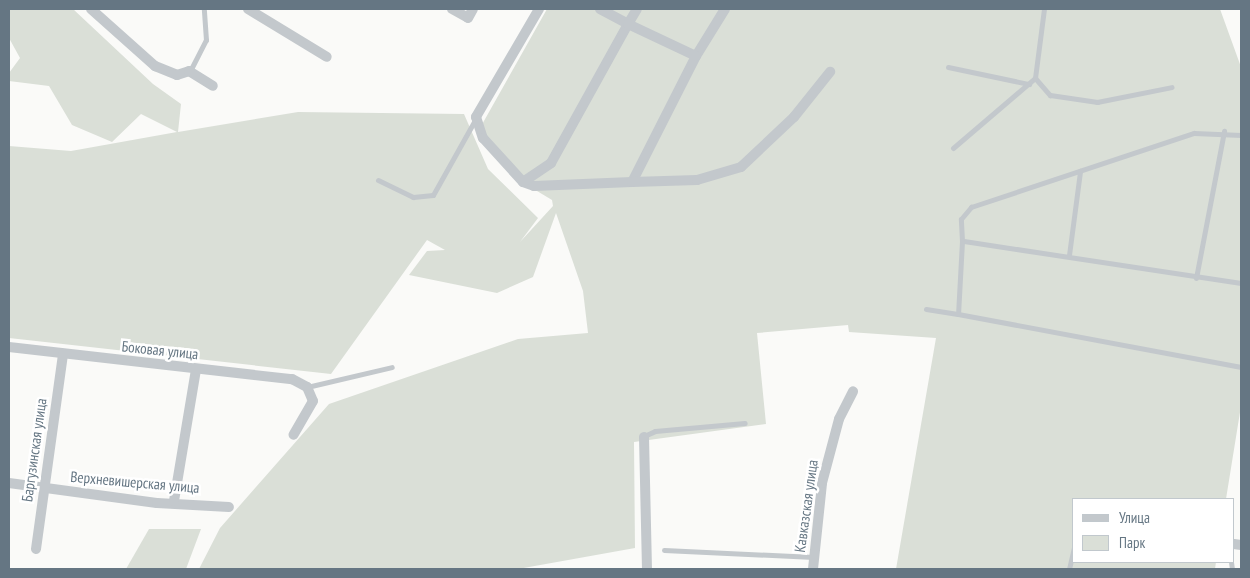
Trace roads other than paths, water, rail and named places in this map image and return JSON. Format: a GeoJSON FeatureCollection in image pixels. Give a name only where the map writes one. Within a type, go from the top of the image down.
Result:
{"type":"FeatureCollection","features":[{"type":"Feature","properties":{"kind":"street"},"geometry":{"type":"LineString","coordinates":[[91,9],[155,66],[177,75],[190,71],[213,86]]}},
{"type":"Feature","properties":{"kind":"street"},"geometry":{"type":"LineString","coordinates":[[248,9],[327,57]]}},
{"type":"Feature","properties":{"kind":"street"},"geometry":{"type":"LineString","coordinates":[[452,9],[468,18],[473,9]]}},
{"type":"Feature","properties":{"kind":"street"},"geometry":{"type":"LineString","coordinates":[[539,9],[476,117],[484,138],[523,182],[534,186],[697,180],[741,167],[794,117],[830,72]]}},
{"type":"Feature","properties":{"kind":"street"},"geometry":{"type":"LineString","coordinates":[[600,9],[696,56]]}},
{"type":"Feature","properties":{"kind":"street"},"geometry":{"type":"LineString","coordinates":[[523,182],[550,164],[636,9]]}},
{"type":"Feature","properties":{"kind":"street"},"geometry":{"type":"LineString","coordinates":[[632,182],[696,56],[725,9]]}},
{"type":"Feature","properties":{"kind":"street","name":"Боковая улица"},"geometry":{"type":"LineString","coordinates":[[9,348],[292,379],[308,387]]}},
{"type":"Feature","properties":{"kind":"street","name":"Баргузинская улица"},"geometry":{"type":"LineString","coordinates":[[36,549],[63,354]]}},
{"type":"Feature","properties":{"kind":"street"},"geometry":{"type":"LineString","coordinates":[[174,501],[196,369]]}},
{"type":"Feature","properties":{"kind":"street"},"geometry":{"type":"LineString","coordinates":[[293,435],[313,401],[308,387]]}},
{"type":"Feature","properties":{"kind":"street","name":"Кавказская улица"},"geometry":{"type":"LineString","coordinates":[[813,569],[829,452],[853,391]]}},
{"type":"Feature","properties":{"kind":"street"},"geometry":{"type":"LineString","coordinates":[[644,437],[647,569]]}},
{"type":"Feature","properties":{"kind":"street","name":"Верхневишерская улица"},"geometry":{"type":"LineString","coordinates":[[9,483],[157,503],[174,501],[230,507]]}},
{"type":"Feature","properties":{"kind":"lane"},"geometry":{"type":"LineString","coordinates":[[190,71],[206,40],[204,9]]}},
{"type":"Feature","properties":{"kind":"lane"},"geometry":{"type":"LineString","coordinates":[[952,148],[1035,78],[1044,9]]}},
{"type":"Feature","properties":{"kind":"lane"},"geometry":{"type":"LineString","coordinates":[[948,67],[1029,84]]}},
{"type":"Feature","properties":{"kind":"lane"},"geometry":{"type":"LineString","coordinates":[[1035,78],[1050,96],[1097,102],[1172,87]]}},
{"type":"Feature","properties":{"kind":"lane"},"geometry":{"type":"LineString","coordinates":[[378,180],[412,198],[433,195],[476,117]]}},
{"type":"Feature","properties":{"kind":"lane"},"geometry":{"type":"LineString","coordinates":[[1196,278],[1224,131]]}},
{"type":"Feature","properties":{"kind":"lane"},"geometry":{"type":"LineString","coordinates":[[958,314],[962,218],[971,207],[1194,133],[1224,131],[1241,135]]}},
{"type":"Feature","properties":{"kind":"lane"},"geometry":{"type":"LineString","coordinates":[[1069,255],[1080,171]]}},
{"type":"Feature","properties":{"kind":"lane"},"geometry":{"type":"LineString","coordinates":[[962,241],[1069,255],[1196,278],[1241,282]]}},
{"type":"Feature","properties":{"kind":"lane"},"geometry":{"type":"LineString","coordinates":[[926,308],[1241,367]]}},
{"type":"Feature","properties":{"kind":"lane"},"geometry":{"type":"LineString","coordinates":[[308,387],[392,366]]}},
{"type":"Feature","properties":{"kind":"lane"},"geometry":{"type":"LineString","coordinates":[[644,437],[655,431],[745,423]]}},
{"type":"Feature","properties":{"kind":"lane"},"geometry":{"type":"LineString","coordinates":[[664,550],[814,557]]}},
{"type":"Feature","properties":{"kind":"lane"},"geometry":{"type":"LineString","coordinates":[[1069,569],[1072,556]]}}]}
